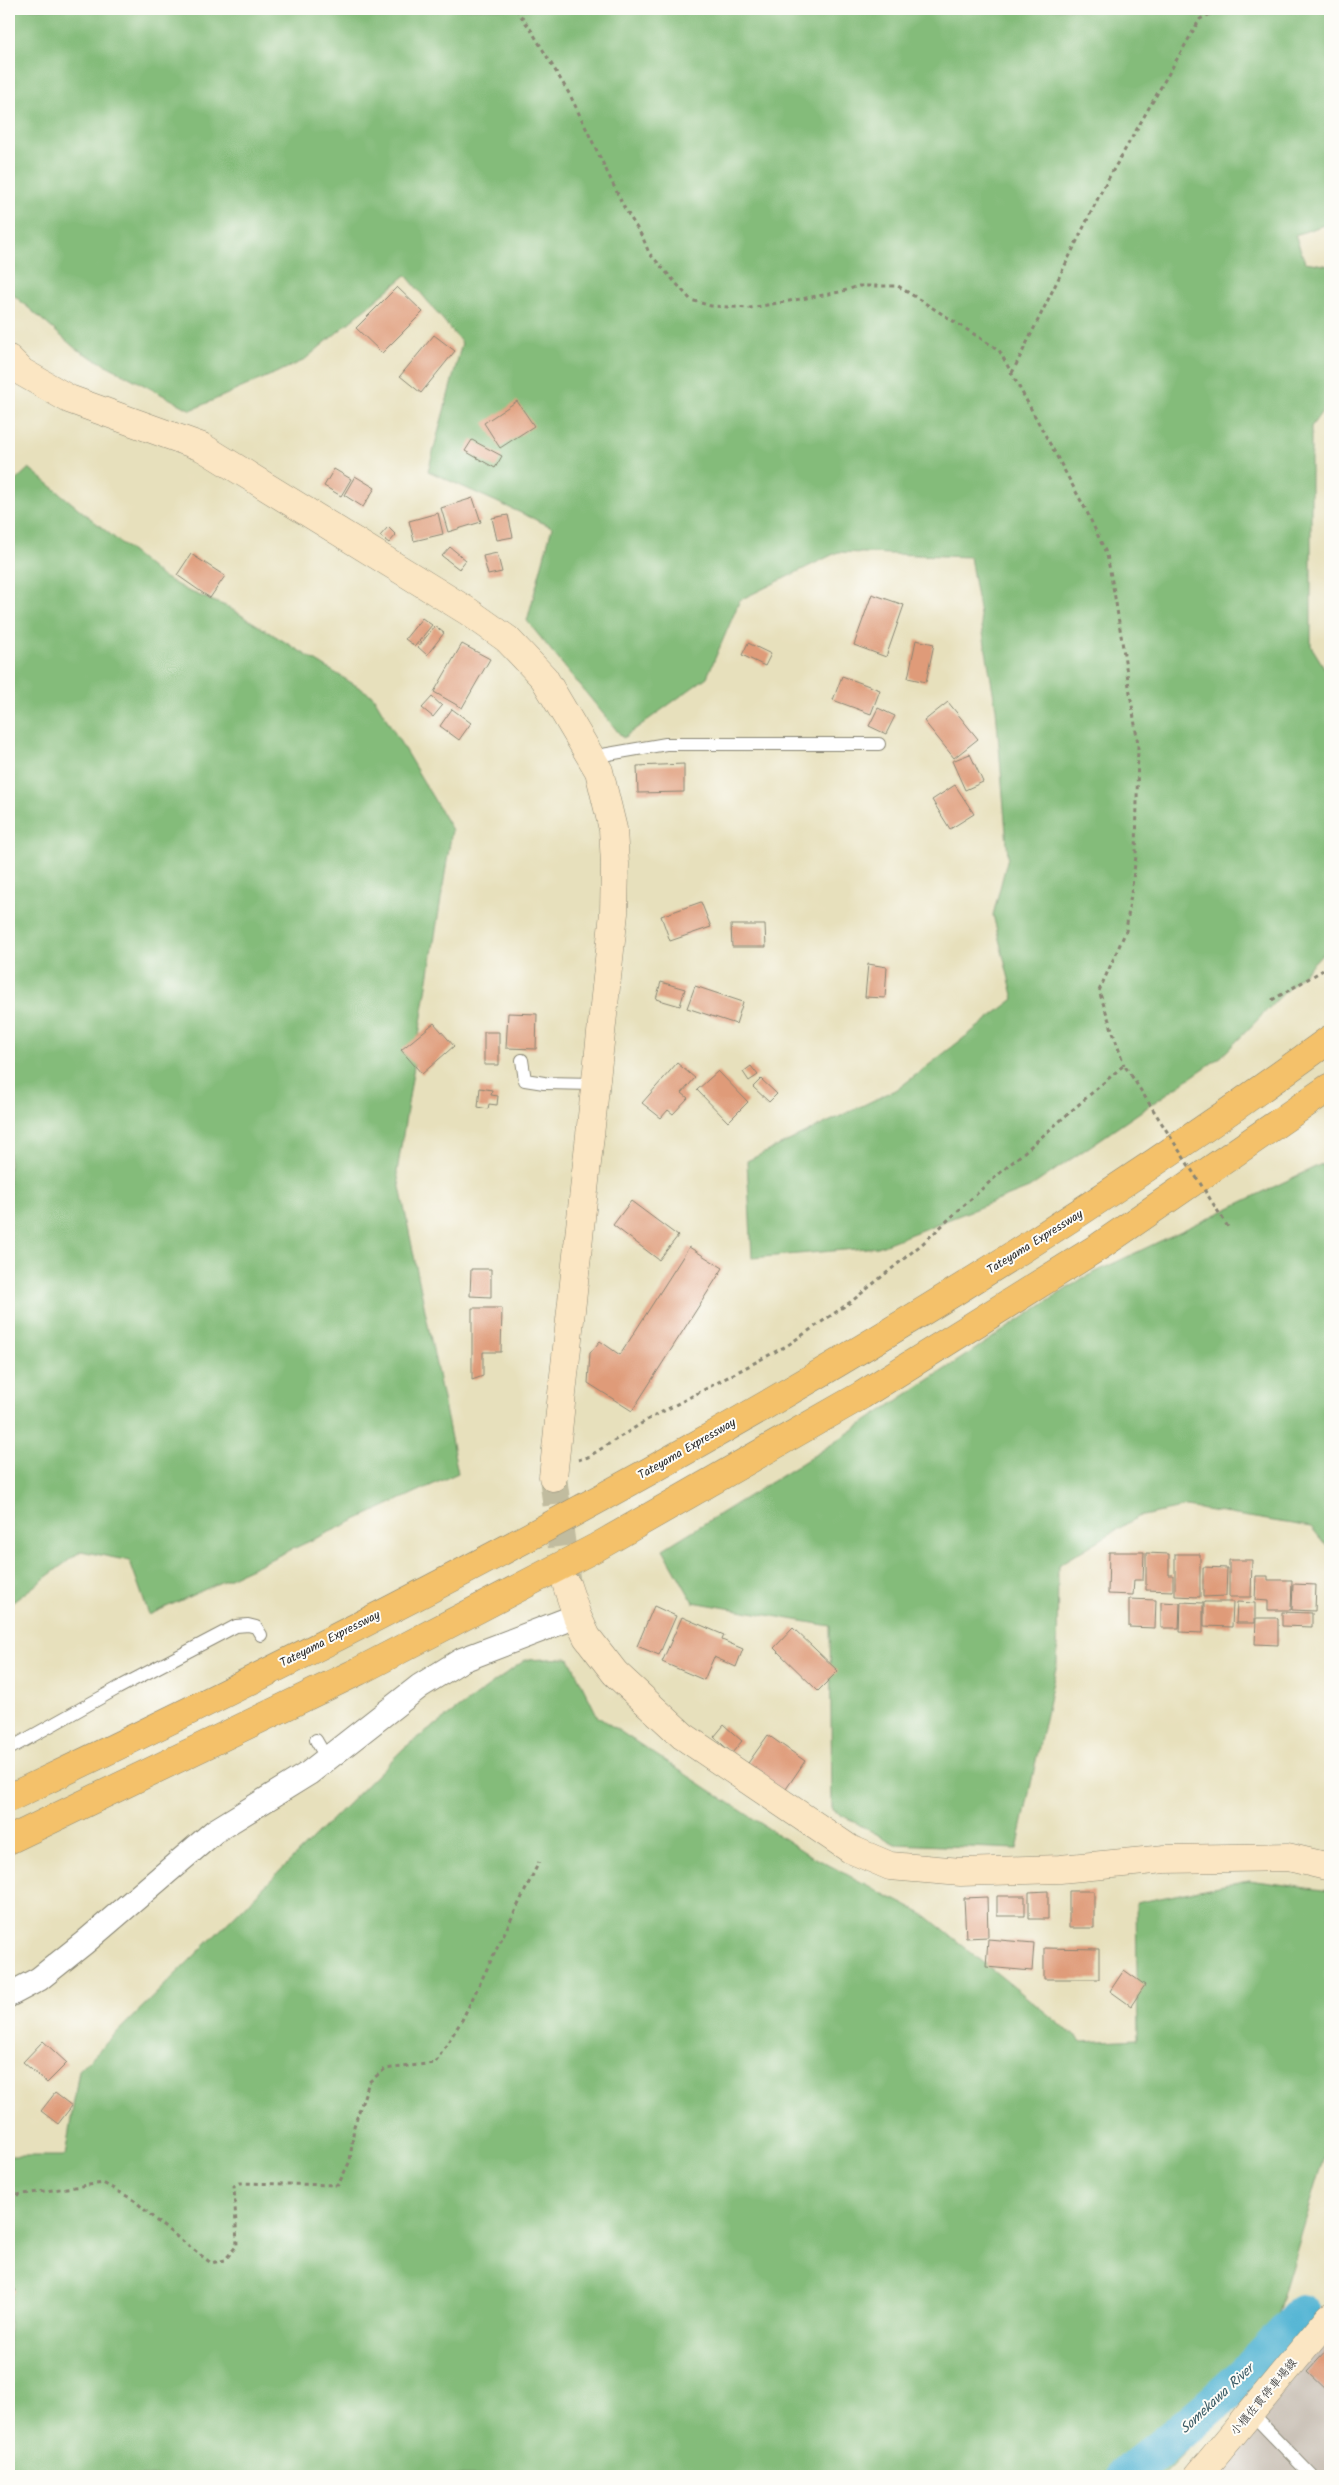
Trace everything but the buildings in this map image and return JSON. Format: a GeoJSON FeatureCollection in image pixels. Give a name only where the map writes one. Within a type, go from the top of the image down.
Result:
{"type":"FeatureCollection","features":[{"type":"Feature","properties":{"kind":"highway","name":"Tateyama Expressway"},"geometry":{"type":"LineString","coordinates":[[9,1798],[150,1730],[582,1509],[856,1354],[1091,1207],[1262,1089],[1330,1039]]}},
{"type":"Feature","properties":{"kind":"highway"},"geometry":{"type":"LineString","coordinates":[[9,1840],[359,1671],[597,1547],[862,1394],[1092,1251],[1330,1087]]}},
{"type":"Feature","properties":{"kind":"street"},"geometry":{"type":"LineString","coordinates":[[9,359],[22,372],[70,399],[202,447],[469,612],[508,639],[544,678],[599,771],[612,829],[615,864],[614,912],[553,1472]]}},
{"type":"Feature","properties":{"kind":"street"},"geometry":{"type":"LineString","coordinates":[[567,1586],[577,1616],[587,1637],[614,1673],[683,1736],[850,1849],[890,1866],[962,1872],[1060,1869],[1165,1859],[1288,1857],[1330,1867]]}},
{"type":"Feature","properties":{"kind":"street"},"geometry":{"type":"LineString","coordinates":[[9,1995],[39,1979],[215,1831],[309,1773],[321,1750],[462,1660],[577,1616]]}},
{"type":"Feature","properties":{"kind":"street","name":"小櫃佐貫停車場線"},"geometry":{"type":"LineString","coordinates":[[1198,2476],[1330,2317]]}},
{"type":"Feature","properties":{"kind":"lane"},"geometry":{"type":"LineString","coordinates":[[591,757],[666,744],[879,744]]}},
{"type":"Feature","properties":{"kind":"lane"},"geometry":{"type":"LineString","coordinates":[[522,1060],[526,1080],[544,1084],[594,1084]]}},
{"type":"Feature","properties":{"kind":"lane"},"geometry":{"type":"LineString","coordinates":[[9,1749],[118,1688],[236,1626],[248,1625],[256,1628],[261,1635]]}},
{"type":"Feature","properties":{"kind":"lane"},"geometry":{"type":"LineString","coordinates":[[1250,2413],[1312,2476]]}},
{"type":"Feature","properties":{"kind":"path"},"geometry":{"type":"LineString","coordinates":[[516,9],[531,30],[570,95],[624,207],[644,238],[649,254],[692,300],[711,306],[750,308],[840,292],[860,286],[898,286],[998,350],[1012,373],[1087,512],[1107,555],[1138,744],[1136,856],[1126,931],[1099,991],[1124,1065],[1228,1227]]}},
{"type":"Feature","properties":{"kind":"path"},"geometry":{"type":"LineString","coordinates":[[1012,373],[1103,188],[1200,19],[1222,9]]}},
{"type":"Feature","properties":{"kind":"path"},"geometry":{"type":"LineString","coordinates":[[1272,1000],[1330,966]]}},
{"type":"Feature","properties":{"kind":"path"},"geometry":{"type":"LineString","coordinates":[[553,1472],[588,1457],[647,1420],[788,1345],[852,1301],[922,1244],[984,1187],[1124,1065]]}},
{"type":"Feature","properties":{"kind":"path"},"geometry":{"type":"LineString","coordinates":[[9,2196],[103,2183],[134,2200],[159,2223],[211,2263],[224,2260],[237,2245],[234,2186],[239,2183],[338,2184],[350,2161],[354,2126],[369,2082],[385,2069],[435,2063],[462,2020],[539,1862]]}},
{"type":"Feature","properties":{"kind":"shaded area"},"geometry":{"type":"Polygon","coordinates":[[[1330,2333],[1330,2476],[1210,2476],[1330,2333]]]}},
{"type":"Feature","properties":{"kind":"green space"},"geometry":{"type":"Polygon","coordinates":[[[9,9],[1330,9],[1330,223],[1295,235],[1305,262],[1330,266],[1330,400],[1311,427],[1311,646],[1330,677],[1330,946],[1222,1056],[1029,1188],[878,1247],[752,1258],[747,1161],[899,1088],[1014,999],[993,915],[1008,857],[996,709],[970,557],[838,552],[740,600],[707,677],[623,738],[527,621],[552,527],[428,471],[462,343],[406,275],[303,361],[191,410],[76,349],[9,291],[9,9]]]}},
{"type":"Feature","properties":{"kind":"green space"},"geometry":{"type":"Polygon","coordinates":[[[29,468],[160,575],[186,590],[228,607],[373,696],[452,830],[397,1172],[458,1473],[149,1615],[130,1561],[81,1551],[9,1605],[9,487],[29,468]]]}},
{"type":"Feature","properties":{"kind":"green space"},"geometry":{"type":"Polygon","coordinates":[[[1330,1160],[1330,1550],[1311,1527],[1186,1507],[1138,1517],[1058,1565],[1057,1663],[1017,1849],[895,1844],[832,1810],[830,1626],[693,1602],[663,1549],[818,1453],[1083,1278],[1330,1160]]]}},
{"type":"Feature","properties":{"kind":"green space"},"geometry":{"type":"Polygon","coordinates":[[[569,1658],[598,1717],[806,1853],[926,1916],[1082,2042],[1138,2039],[1136,1903],[1248,1880],[1330,1891],[1330,2139],[1258,2379],[1162,2476],[9,2476],[9,2156],[65,2156],[79,2070],[404,1748],[525,1660],[569,1658]]]}},
{"type":"Feature","properties":{"kind":"waterway","name":"Somekawa River"},"geometry":{"type":"LineString","coordinates":[[1125,2476],[1218,2400],[1262,2358],[1302,2314]]}},
{"type":"Feature","properties":{"kind":"tunnel"},"geometry":{"type":"LineString","coordinates":[[553,1477],[567,1586]]}}]}
